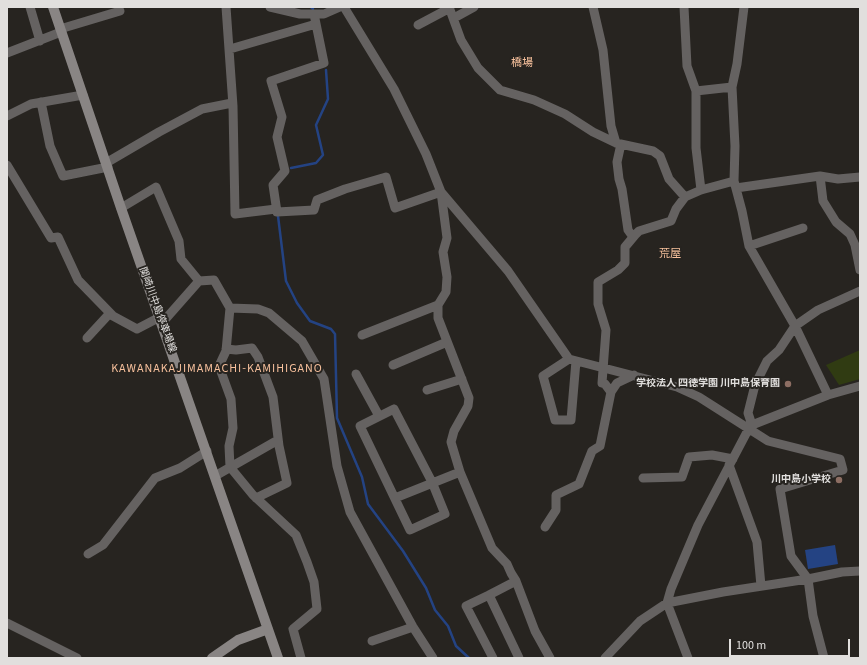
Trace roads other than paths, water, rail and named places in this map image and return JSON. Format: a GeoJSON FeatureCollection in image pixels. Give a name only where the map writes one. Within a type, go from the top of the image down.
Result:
{"type":"FeatureCollection","features":[{"type":"Feature","properties":{"kind":"main road","name":"関崎川中島停車場線"},"geometry":{"type":"LineString","coordinates":[[53,7],[121,208],[278,658]]}},
{"type":"Feature","properties":{"kind":"main road"},"geometry":{"type":"LineString","coordinates":[[212,658],[238,640],[268,629]]}},
{"type":"Feature","properties":{"kind":"street"},"geometry":{"type":"LineString","coordinates":[[30,7],[40,41]]}},
{"type":"Feature","properties":{"kind":"street"},"geometry":{"type":"LineString","coordinates":[[226,7],[230,49],[235,214],[276,209],[277,212],[314,210],[317,200],[345,189],[386,177],[395,208],[441,192]]}},
{"type":"Feature","properties":{"kind":"street"},"geometry":{"type":"LineString","coordinates":[[270,7],[300,14],[324,14],[340,7]]}},
{"type":"Feature","properties":{"kind":"street"},"geometry":{"type":"LineString","coordinates":[[344,7],[394,89],[426,154],[441,192],[447,238],[443,252],[447,277],[446,292],[438,305],[438,318],[469,398],[468,406],[454,431],[451,442],[460,472],[492,548],[507,564],[516,581],[535,631],[550,658]]}},
{"type":"Feature","properties":{"kind":"street"},"geometry":{"type":"LineString","coordinates":[[454,18],[474,7]]}},
{"type":"Feature","properties":{"kind":"street"},"geometry":{"type":"LineString","coordinates":[[593,7],[603,50],[611,126],[618,143],[617,162],[619,179],[622,189],[628,230],[633,237]]}},
{"type":"Feature","properties":{"kind":"street"},"geometry":{"type":"LineString","coordinates":[[684,7],[687,66],[696,91],[696,148],[701,190]]}},
{"type":"Feature","properties":{"kind":"street"},"geometry":{"type":"LineString","coordinates":[[744,7],[737,64],[732,87],[736,146],[735,184],[749,246],[795,326],[828,396]]}},
{"type":"Feature","properties":{"kind":"street"},"geometry":{"type":"LineString","coordinates":[[418,25],[450,8],[461,40],[478,68],[500,90],[534,100],[565,114],[593,132],[618,143],[638,147],[660,156],[670,179],[685,197]]}},
{"type":"Feature","properties":{"kind":"street"},"geometry":{"type":"LineString","coordinates":[[7,53],[40,41],[60,30],[120,11]]}},
{"type":"Feature","properties":{"kind":"street"},"geometry":{"type":"LineString","coordinates":[[276,209],[273,186],[284,171],[277,138],[282,117],[271,81],[324,63],[314,14]]}},
{"type":"Feature","properties":{"kind":"street"},"geometry":{"type":"LineString","coordinates":[[230,49],[316,24]]}},
{"type":"Feature","properties":{"kind":"street"},"geometry":{"type":"LineString","coordinates":[[696,91],[732,87]]}},
{"type":"Feature","properties":{"kind":"street"},"geometry":{"type":"LineString","coordinates":[[7,116],[31,104],[83,95]]}},
{"type":"Feature","properties":{"kind":"street"},"geometry":{"type":"LineString","coordinates":[[41,102],[50,146],[62,176],[107,165],[195,113],[232,103]]}},
{"type":"Feature","properties":{"kind":"street"},"geometry":{"type":"LineString","coordinates":[[7,165],[52,238],[58,237],[78,280],[113,316],[137,329],[161,320],[199,281],[214,280],[230,308],[226,349],[219,366],[231,399],[233,428],[229,446],[230,467],[256,498],[296,535],[314,582],[317,609],[293,629],[301,658]]}},
{"type":"Feature","properties":{"kind":"street"},"geometry":{"type":"LineString","coordinates":[[820,176],[823,201],[836,222],[850,234],[855,245],[860,270]]}},
{"type":"Feature","properties":{"kind":"street"},"geometry":{"type":"LineString","coordinates":[[611,392],[605,384],[602,383],[606,330],[598,304],[598,282],[625,264],[625,247],[633,237],[640,231],[671,221],[676,209],[685,197],[701,190],[735,184],[820,176],[838,179],[860,177]]}},
{"type":"Feature","properties":{"kind":"street"},"geometry":{"type":"LineString","coordinates":[[121,208],[156,187],[178,241],[181,259],[199,281]]}},
{"type":"Feature","properties":{"kind":"street"},"geometry":{"type":"LineString","coordinates":[[441,192],[508,270],[572,360],[571,420],[555,420],[543,376],[572,360],[677,387],[750,428],[768,441],[840,459],[843,470],[780,489],[791,556],[808,579],[813,616],[824,658]]}},
{"type":"Feature","properties":{"kind":"street"},"geometry":{"type":"LineString","coordinates":[[749,246],[803,228]]}},
{"type":"Feature","properties":{"kind":"street"},"geometry":{"type":"LineString","coordinates":[[688,658],[668,603],[671,589],[698,525],[750,428],[748,413],[755,385],[767,361],[779,350],[795,326],[818,310],[860,291]]}},
{"type":"Feature","properties":{"kind":"street"},"geometry":{"type":"LineString","coordinates":[[362,335],[438,305]]}},
{"type":"Feature","properties":{"kind":"street"},"geometry":{"type":"LineString","coordinates":[[230,308],[258,309],[269,313],[302,341],[324,379],[338,466],[350,512],[413,627],[433,658]]}},
{"type":"Feature","properties":{"kind":"street"},"geometry":{"type":"LineString","coordinates":[[87,338],[110,313]]}},
{"type":"Feature","properties":{"kind":"street"},"geometry":{"type":"LineString","coordinates":[[392,364],[447,342]]}},
{"type":"Feature","properties":{"kind":"street"},"geometry":{"type":"LineString","coordinates":[[226,349],[236,350],[252,348],[258,357],[273,397],[278,440],[288,483],[256,498]]}},
{"type":"Feature","properties":{"kind":"street"},"geometry":{"type":"LineString","coordinates":[[356,374],[378,416]]}},
{"type":"Feature","properties":{"kind":"street"},"geometry":{"type":"LineString","coordinates":[[545,527],[556,510],[556,495],[579,484],[592,451],[600,446],[611,392],[617,383],[634,375]]}},
{"type":"Feature","properties":{"kind":"street"},"geometry":{"type":"LineString","coordinates":[[427,390],[462,379]]}},
{"type":"Feature","properties":{"kind":"street"},"geometry":{"type":"LineString","coordinates":[[750,428],[828,396],[860,386]]}},
{"type":"Feature","properties":{"kind":"street"},"geometry":{"type":"LineString","coordinates":[[394,409],[432,482],[445,514],[410,530],[360,426],[378,416],[394,409]]}},
{"type":"Feature","properties":{"kind":"street"},"geometry":{"type":"LineString","coordinates":[[215,476],[278,440]]}},
{"type":"Feature","properties":{"kind":"street"},"geometry":{"type":"LineString","coordinates":[[88,554],[103,545],[156,478],[180,468],[206,451]]}},
{"type":"Feature","properties":{"kind":"street"},"geometry":{"type":"LineString","coordinates":[[643,478],[682,477],[689,457],[712,455],[731,462]]}},
{"type":"Feature","properties":{"kind":"street"},"geometry":{"type":"LineString","coordinates":[[731,462],[757,542],[761,586]]}},
{"type":"Feature","properties":{"kind":"street"},"geometry":{"type":"LineString","coordinates":[[395,498],[460,472]]}},
{"type":"Feature","properties":{"kind":"street"},"geometry":{"type":"LineString","coordinates":[[605,658],[640,621],[668,603],[842,572],[860,572]]}},
{"type":"Feature","properties":{"kind":"street"},"geometry":{"type":"LineString","coordinates":[[493,658],[466,606],[516,581]]}},
{"type":"Feature","properties":{"kind":"street"},"geometry":{"type":"LineString","coordinates":[[489,595],[519,658]]}},
{"type":"Feature","properties":{"kind":"street"},"geometry":{"type":"LineString","coordinates":[[7,623],[76,658]]}},
{"type":"Feature","properties":{"kind":"street"},"geometry":{"type":"LineString","coordinates":[[372,641],[413,627]]}},
{"type":"Feature","properties":{"kind":"water"},"geometry":{"type":"Polygon","coordinates":[[[835,545],[838,564],[808,569],[805,550],[835,545]]]}},
{"type":"Feature","properties":{"kind":"waterway"},"geometry":{"type":"LineString","coordinates":[[291,168],[316,163],[323,155],[316,125],[328,99],[326,70]]}},
{"type":"Feature","properties":{"kind":"waterway"},"geometry":{"type":"LineString","coordinates":[[278,216],[286,281],[297,303],[310,321],[331,329],[335,334],[337,418],[362,477],[368,504],[403,551],[426,588],[435,610],[448,626],[456,646],[469,658]]}},
{"type":"Feature","properties":{"kind":"place","name":"学校法人 四徳学園 川中島保育園"},"geometry":{"type":"Point","coordinates":[788,384]}},
{"type":"Feature","properties":{"kind":"place","name":"川中島小学校"},"geometry":{"type":"Point","coordinates":[839,480]}},
{"type":"Feature","properties":{"kind":"district","name":"橋場"},"geometry":{"type":"Point","coordinates":[522,64]}},
{"type":"Feature","properties":{"kind":"district","name":"荒屋"},"geometry":{"type":"Point","coordinates":[670,255]}},
{"type":"Feature","properties":{"kind":"district","name":"KAWANAKAJIMAMACHI-KAMIHIGANO"},"geometry":{"type":"Point","coordinates":[217,369]}}]}
